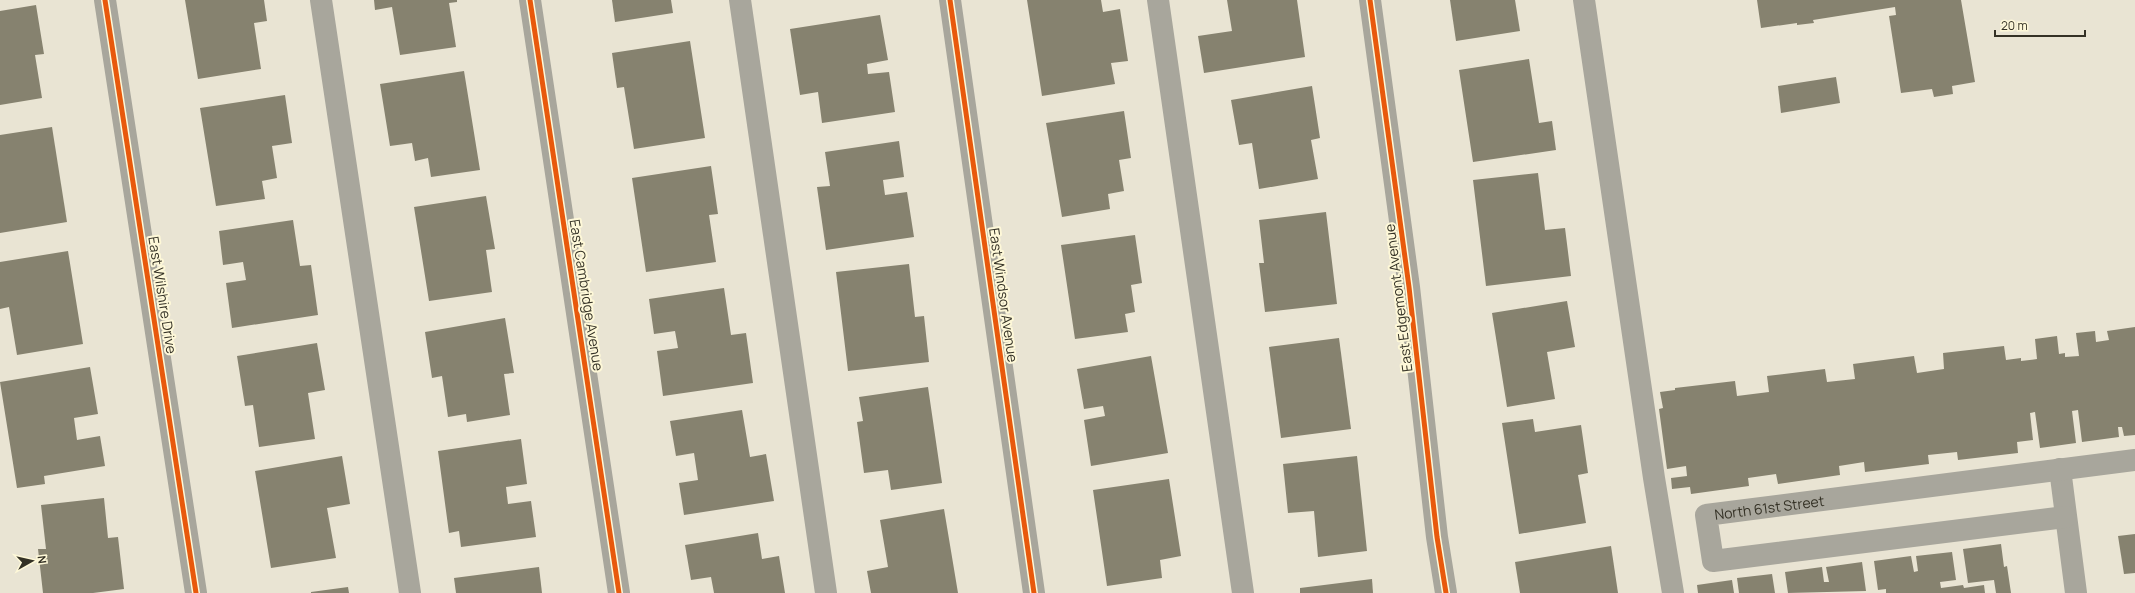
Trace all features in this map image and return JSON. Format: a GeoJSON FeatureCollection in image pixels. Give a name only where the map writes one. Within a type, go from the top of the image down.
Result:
{"type":"FeatureCollection","features":[{"type":"Feature","properties":{"kind":"street","name":"East Wilshire Drive"},"geometry":{"type":"LineString","coordinates":[[105,0],[196,593]]}},
{"type":"Feature","properties":{"kind":"street"},"geometry":{"type":"LineString","coordinates":[[320,0],[410,593]]}},
{"type":"Feature","properties":{"kind":"street","name":"East Cambridge Avenue"},"geometry":{"type":"LineString","coordinates":[[530,0],[619,593]]}},
{"type":"Feature","properties":{"kind":"street"},"geometry":{"type":"LineString","coordinates":[[740,0],[826,593]]}},
{"type":"Feature","properties":{"kind":"street","name":"East Windsor Avenue"},"geometry":{"type":"LineString","coordinates":[[950,0],[1034,593]]}},
{"type":"Feature","properties":{"kind":"street"},"geometry":{"type":"LineString","coordinates":[[1158,0],[1243,593]]}},
{"type":"Feature","properties":{"kind":"street","name":"East Edgemont Avenue"},"geometry":{"type":"LineString","coordinates":[[1370,0],[1409,287],[1437,536],[1446,593]]}},
{"type":"Feature","properties":{"kind":"street"},"geometry":{"type":"LineString","coordinates":[[1584,0],[1654,478],[1673,593]]}},
{"type":"Feature","properties":{"kind":"street","name":"North 61st Street"},"geometry":{"type":"LineString","coordinates":[[2065,517],[1713,561],[1706,515],[2135,460]]}},
{"type":"Feature","properties":{"kind":"street"},"geometry":{"type":"LineString","coordinates":[[2060,469],[2076,593]]}},
{"type":"Feature","properties":{"kind":"building"},"geometry":{"type":"Polygon","coordinates":[[[185,0],[264,0],[267,21],[254,23],[261,69],[198,79],[185,0]]]}},
{"type":"Feature","properties":{"kind":"building"},"geometry":{"type":"Polygon","coordinates":[[[374,0],[457,0],[457,2],[449,3],[456,47],[400,55],[392,7],[375,10],[374,0]]]}},
{"type":"Feature","properties":{"kind":"building"},"geometry":{"type":"Polygon","coordinates":[[[612,0],[671,0],[673,13],[615,22],[612,0]]]}},
{"type":"Feature","properties":{"kind":"building"},"geometry":{"type":"Polygon","coordinates":[[[1027,0],[1101,0],[1103,12],[1120,9],[1128,61],[1111,63],[1115,84],[1042,96],[1027,0]]]}},
{"type":"Feature","properties":{"kind":"building"},"geometry":{"type":"Polygon","coordinates":[[[1227,0],[1297,0],[1305,57],[1204,73],[1198,36],[1232,31],[1227,0]]]}},
{"type":"Feature","properties":{"kind":"building"},"geometry":{"type":"Polygon","coordinates":[[[1450,0],[1515,0],[1520,31],[1456,41],[1450,0]]]}},
{"type":"Feature","properties":{"kind":"building"},"geometry":{"type":"Polygon","coordinates":[[[1757,0],[1961,0],[1975,82],[1952,86],[1953,94],[1934,97],[1932,89],[1901,93],[1889,16],[1896,15],[1895,7],[1813,20],[1814,23],[1797,25],[1797,23],[1761,28],[1757,0]]]}},
{"type":"Feature","properties":{"kind":"building"},"geometry":{"type":"Polygon","coordinates":[[[36,5],[44,54],[35,55],[42,98],[0,105],[0,11],[36,5]]]}},
{"type":"Feature","properties":{"kind":"building"},"geometry":{"type":"Polygon","coordinates":[[[880,15],[888,60],[867,64],[868,74],[889,72],[895,112],[822,123],[818,92],[800,95],[790,29],[880,15]]]}},
{"type":"Feature","properties":{"kind":"building"},"geometry":{"type":"Polygon","coordinates":[[[690,41],[705,138],[634,149],[624,87],[617,88],[612,53],[690,41]]]}},
{"type":"Feature","properties":{"kind":"building"},"geometry":{"type":"Polygon","coordinates":[[[1529,59],[1539,123],[1552,121],[1556,150],[1473,162],[1459,70],[1529,59]]]}},
{"type":"Feature","properties":{"kind":"building"},"geometry":{"type":"Polygon","coordinates":[[[464,71],[480,170],[431,177],[428,158],[415,161],[412,143],[390,146],[380,84],[464,71]]]}},
{"type":"Feature","properties":{"kind":"building"},"geometry":{"type":"Polygon","coordinates":[[[1836,77],[1840,103],[1781,113],[1778,86],[1836,77]]]}},
{"type":"Feature","properties":{"kind":"building"},"geometry":{"type":"Polygon","coordinates":[[[1312,86],[1320,138],[1311,140],[1318,179],[1259,189],[1252,143],[1239,145],[1231,100],[1312,86]]]}},
{"type":"Feature","properties":{"kind":"building"},"geometry":{"type":"Polygon","coordinates":[[[285,95],[292,143],[272,146],[277,178],[262,181],[265,199],[216,206],[200,108],[285,95]]]}},
{"type":"Feature","properties":{"kind":"building"},"geometry":{"type":"Polygon","coordinates":[[[1124,111],[1131,158],[1119,160],[1124,191],[1108,194],[1110,209],[1062,217],[1046,123],[1124,111]]]}},
{"type":"Feature","properties":{"kind":"building"},"geometry":{"type":"Polygon","coordinates":[[[52,127],[67,222],[0,233],[0,135],[52,127]]]}},
{"type":"Feature","properties":{"kind":"building"},"geometry":{"type":"Polygon","coordinates":[[[899,141],[904,177],[883,180],[885,195],[907,192],[914,237],[826,250],[817,187],[830,186],[825,152],[899,141]]]}},
{"type":"Feature","properties":{"kind":"building"},"geometry":{"type":"Polygon","coordinates":[[[711,166],[718,214],[709,215],[716,262],[646,272],[632,178],[711,166]]]}},
{"type":"Feature","properties":{"kind":"building"},"geometry":{"type":"Polygon","coordinates":[[[1538,173],[1545,230],[1565,228],[1571,276],[1486,286],[1473,180],[1538,173]]]}},
{"type":"Feature","properties":{"kind":"building"},"geometry":{"type":"Polygon","coordinates":[[[486,196],[495,249],[486,250],[492,292],[429,301],[414,207],[486,196]]]}},
{"type":"Feature","properties":{"kind":"building"},"geometry":{"type":"Polygon","coordinates":[[[1326,212],[1337,304],[1265,312],[1259,263],[1264,263],[1259,220],[1326,212]]]}},
{"type":"Feature","properties":{"kind":"building"},"geometry":{"type":"Polygon","coordinates":[[[293,220],[300,266],[311,265],[318,315],[232,328],[226,283],[246,280],[243,262],[223,265],[219,231],[293,220]]]}},
{"type":"Feature","properties":{"kind":"building"},"geometry":{"type":"Polygon","coordinates":[[[1135,235],[1142,283],[1131,285],[1135,312],[1125,314],[1128,332],[1075,339],[1061,245],[1135,235]]]}},
{"type":"Feature","properties":{"kind":"building"},"geometry":{"type":"Polygon","coordinates":[[[68,251],[83,344],[17,355],[9,307],[0,309],[0,262],[68,251]]]}},
{"type":"Feature","properties":{"kind":"building"},"geometry":{"type":"Polygon","coordinates":[[[909,264],[915,317],[924,316],[929,362],[848,371],[836,272],[909,264]]]}},
{"type":"Feature","properties":{"kind":"building"},"geometry":{"type":"Polygon","coordinates":[[[724,288],[731,335],[746,333],[753,383],[663,396],[657,351],[678,348],[675,331],[654,334],[649,299],[724,288]]]}},
{"type":"Feature","properties":{"kind":"building"},"geometry":{"type":"Polygon","coordinates":[[[1567,301],[1575,347],[1547,352],[1555,399],[1507,407],[1492,313],[1567,301]]]}},
{"type":"Feature","properties":{"kind":"building"},"geometry":{"type":"Polygon","coordinates":[[[505,318],[514,373],[504,374],[510,415],[467,422],[466,414],[448,417],[442,376],[432,378],[425,332],[505,318]]]}},
{"type":"Feature","properties":{"kind":"building"},"geometry":{"type":"Polygon","coordinates":[[[2135,327],[2135,435],[2124,436],[2122,427],[2118,427],[2119,437],[2082,442],[2078,410],[2072,411],[2076,443],[2040,448],[2035,412],[2030,413],[2033,440],[2017,442],[2018,453],[1958,460],[1957,452],[1928,455],[1929,464],[1865,472],[1864,462],[1839,466],[1840,475],[1778,484],[1776,474],[1748,478],[1749,486],[1691,494],[1690,487],[1672,489],[1671,478],[1687,476],[1686,466],[1667,469],[1659,409],[1663,408],[1660,392],[1675,390],[1675,388],[1735,381],[1737,396],[1769,392],[1767,376],[1825,369],[1827,382],[1855,379],[1853,364],[1914,356],[1917,373],[1944,369],[1943,353],[2004,346],[2006,360],[2021,358],[2021,361],[2037,359],[2035,339],[2057,336],[2059,354],[2065,353],[2065,357],[2079,356],[2076,333],[2095,331],[2096,342],[2109,340],[2107,331],[2135,327]]]}},
{"type":"Feature","properties":{"kind":"building"},"geometry":{"type":"Polygon","coordinates":[[[1339,338],[1351,429],[1281,438],[1269,347],[1339,338]]]}},
{"type":"Feature","properties":{"kind":"building"},"geometry":{"type":"Polygon","coordinates":[[[317,343],[325,390],[308,393],[315,439],[259,447],[253,405],[245,406],[237,356],[317,343]]]}},
{"type":"Feature","properties":{"kind":"building"},"geometry":{"type":"Polygon","coordinates":[[[1151,356],[1168,453],[1091,466],[1084,420],[1105,416],[1103,406],[1084,409],[1077,369],[1151,356]]]}},
{"type":"Feature","properties":{"kind":"building"},"geometry":{"type":"Polygon","coordinates":[[[90,367],[98,414],[74,418],[77,440],[100,436],[105,466],[44,476],[45,484],[17,488],[0,382],[90,367]]]}},
{"type":"Feature","properties":{"kind":"building"},"geometry":{"type":"Polygon","coordinates":[[[928,387],[942,483],[891,490],[888,470],[864,473],[857,422],[863,421],[859,397],[928,387]]]}},
{"type":"Feature","properties":{"kind":"building"},"geometry":{"type":"Polygon","coordinates":[[[742,410],[750,457],[766,454],[774,501],[684,515],[679,483],[698,480],[694,453],[676,456],[670,421],[742,410]]]}},
{"type":"Feature","properties":{"kind":"building"},"geometry":{"type":"Polygon","coordinates":[[[1533,419],[1535,432],[1581,425],[1588,473],[1578,475],[1586,523],[1519,534],[1502,423],[1533,419]]]}},
{"type":"Feature","properties":{"kind":"building"},"geometry":{"type":"Polygon","coordinates":[[[521,439],[527,484],[506,487],[508,504],[531,501],[536,537],[461,547],[459,531],[449,533],[438,451],[521,439]]]}},
{"type":"Feature","properties":{"kind":"building"},"geometry":{"type":"Polygon","coordinates":[[[342,456],[350,504],[327,508],[336,558],[271,568],[255,471],[342,456]]]}},
{"type":"Feature","properties":{"kind":"building"},"geometry":{"type":"Polygon","coordinates":[[[1357,456],[1367,551],[1318,557],[1314,511],[1288,513],[1283,464],[1357,456]]]}},
{"type":"Feature","properties":{"kind":"building"},"geometry":{"type":"Polygon","coordinates":[[[1169,479],[1181,556],[1160,560],[1162,578],[1107,586],[1093,490],[1169,479]]]}},
{"type":"Feature","properties":{"kind":"building"},"geometry":{"type":"Polygon","coordinates":[[[104,498],[108,538],[118,537],[124,589],[93,593],[43,593],[38,549],[46,549],[41,505],[104,498]]]}},
{"type":"Feature","properties":{"kind":"building"},"geometry":{"type":"Polygon","coordinates":[[[944,509],[958,593],[871,593],[867,571],[888,567],[880,520],[944,509]]]}},
{"type":"Feature","properties":{"kind":"building"},"geometry":{"type":"Polygon","coordinates":[[[758,533],[762,559],[779,556],[785,593],[714,593],[711,577],[691,580],[685,545],[758,533]]]}},
{"type":"Feature","properties":{"kind":"building"},"geometry":{"type":"Polygon","coordinates":[[[2135,534],[2135,573],[2124,574],[2118,536],[2135,534]]]}},
{"type":"Feature","properties":{"kind":"building"},"geometry":{"type":"Polygon","coordinates":[[[2001,544],[2004,567],[2007,566],[2011,593],[1996,593],[1994,580],[1968,583],[1963,549],[2001,544]]]}},
{"type":"Feature","properties":{"kind":"building"},"geometry":{"type":"Polygon","coordinates":[[[1611,546],[1618,593],[1520,593],[1515,562],[1611,546]]]}},
{"type":"Feature","properties":{"kind":"building"},"geometry":{"type":"Polygon","coordinates":[[[1952,552],[1956,580],[1940,582],[1941,588],[1963,585],[1964,588],[1984,585],[1985,593],[1886,593],[1886,589],[1878,590],[1874,561],[1911,556],[1914,572],[1918,571],[1916,556],[1952,552]]]}},
{"type":"Feature","properties":{"kind":"building"},"geometry":{"type":"Polygon","coordinates":[[[1862,562],[1866,591],[1788,593],[1785,572],[1822,567],[1824,582],[1829,582],[1826,567],[1862,562]]]}},
{"type":"Feature","properties":{"kind":"building"},"geometry":{"type":"Polygon","coordinates":[[[539,567],[542,593],[456,593],[454,578],[539,567]]]}},
{"type":"Feature","properties":{"kind":"building"},"geometry":{"type":"Polygon","coordinates":[[[1772,574],[1775,593],[1739,593],[1737,578],[1772,574]]]}},
{"type":"Feature","properties":{"kind":"building"},"geometry":{"type":"Polygon","coordinates":[[[1372,579],[1373,593],[1300,593],[1300,588],[1372,579]]]}},
{"type":"Feature","properties":{"kind":"building"},"geometry":{"type":"Polygon","coordinates":[[[1732,580],[1734,593],[1698,593],[1697,585],[1732,580]]]}},
{"type":"Feature","properties":{"kind":"building"},"geometry":{"type":"Polygon","coordinates":[[[348,587],[349,593],[311,593],[311,592],[348,587]]]}},
{"type":"Feature","properties":{"kind":"cycle path"},"geometry":{"type":"LineString","coordinates":[[105,0],[196,593]]}},
{"type":"Feature","properties":{"kind":"cycle path"},"geometry":{"type":"LineString","coordinates":[[530,0],[619,593]]}},
{"type":"Feature","properties":{"kind":"cycle path"},"geometry":{"type":"LineString","coordinates":[[950,0],[1034,593]]}},
{"type":"Feature","properties":{"kind":"cycle path"},"geometry":{"type":"LineString","coordinates":[[1370,0],[1409,287],[1437,537],[1446,593]]}}]}
